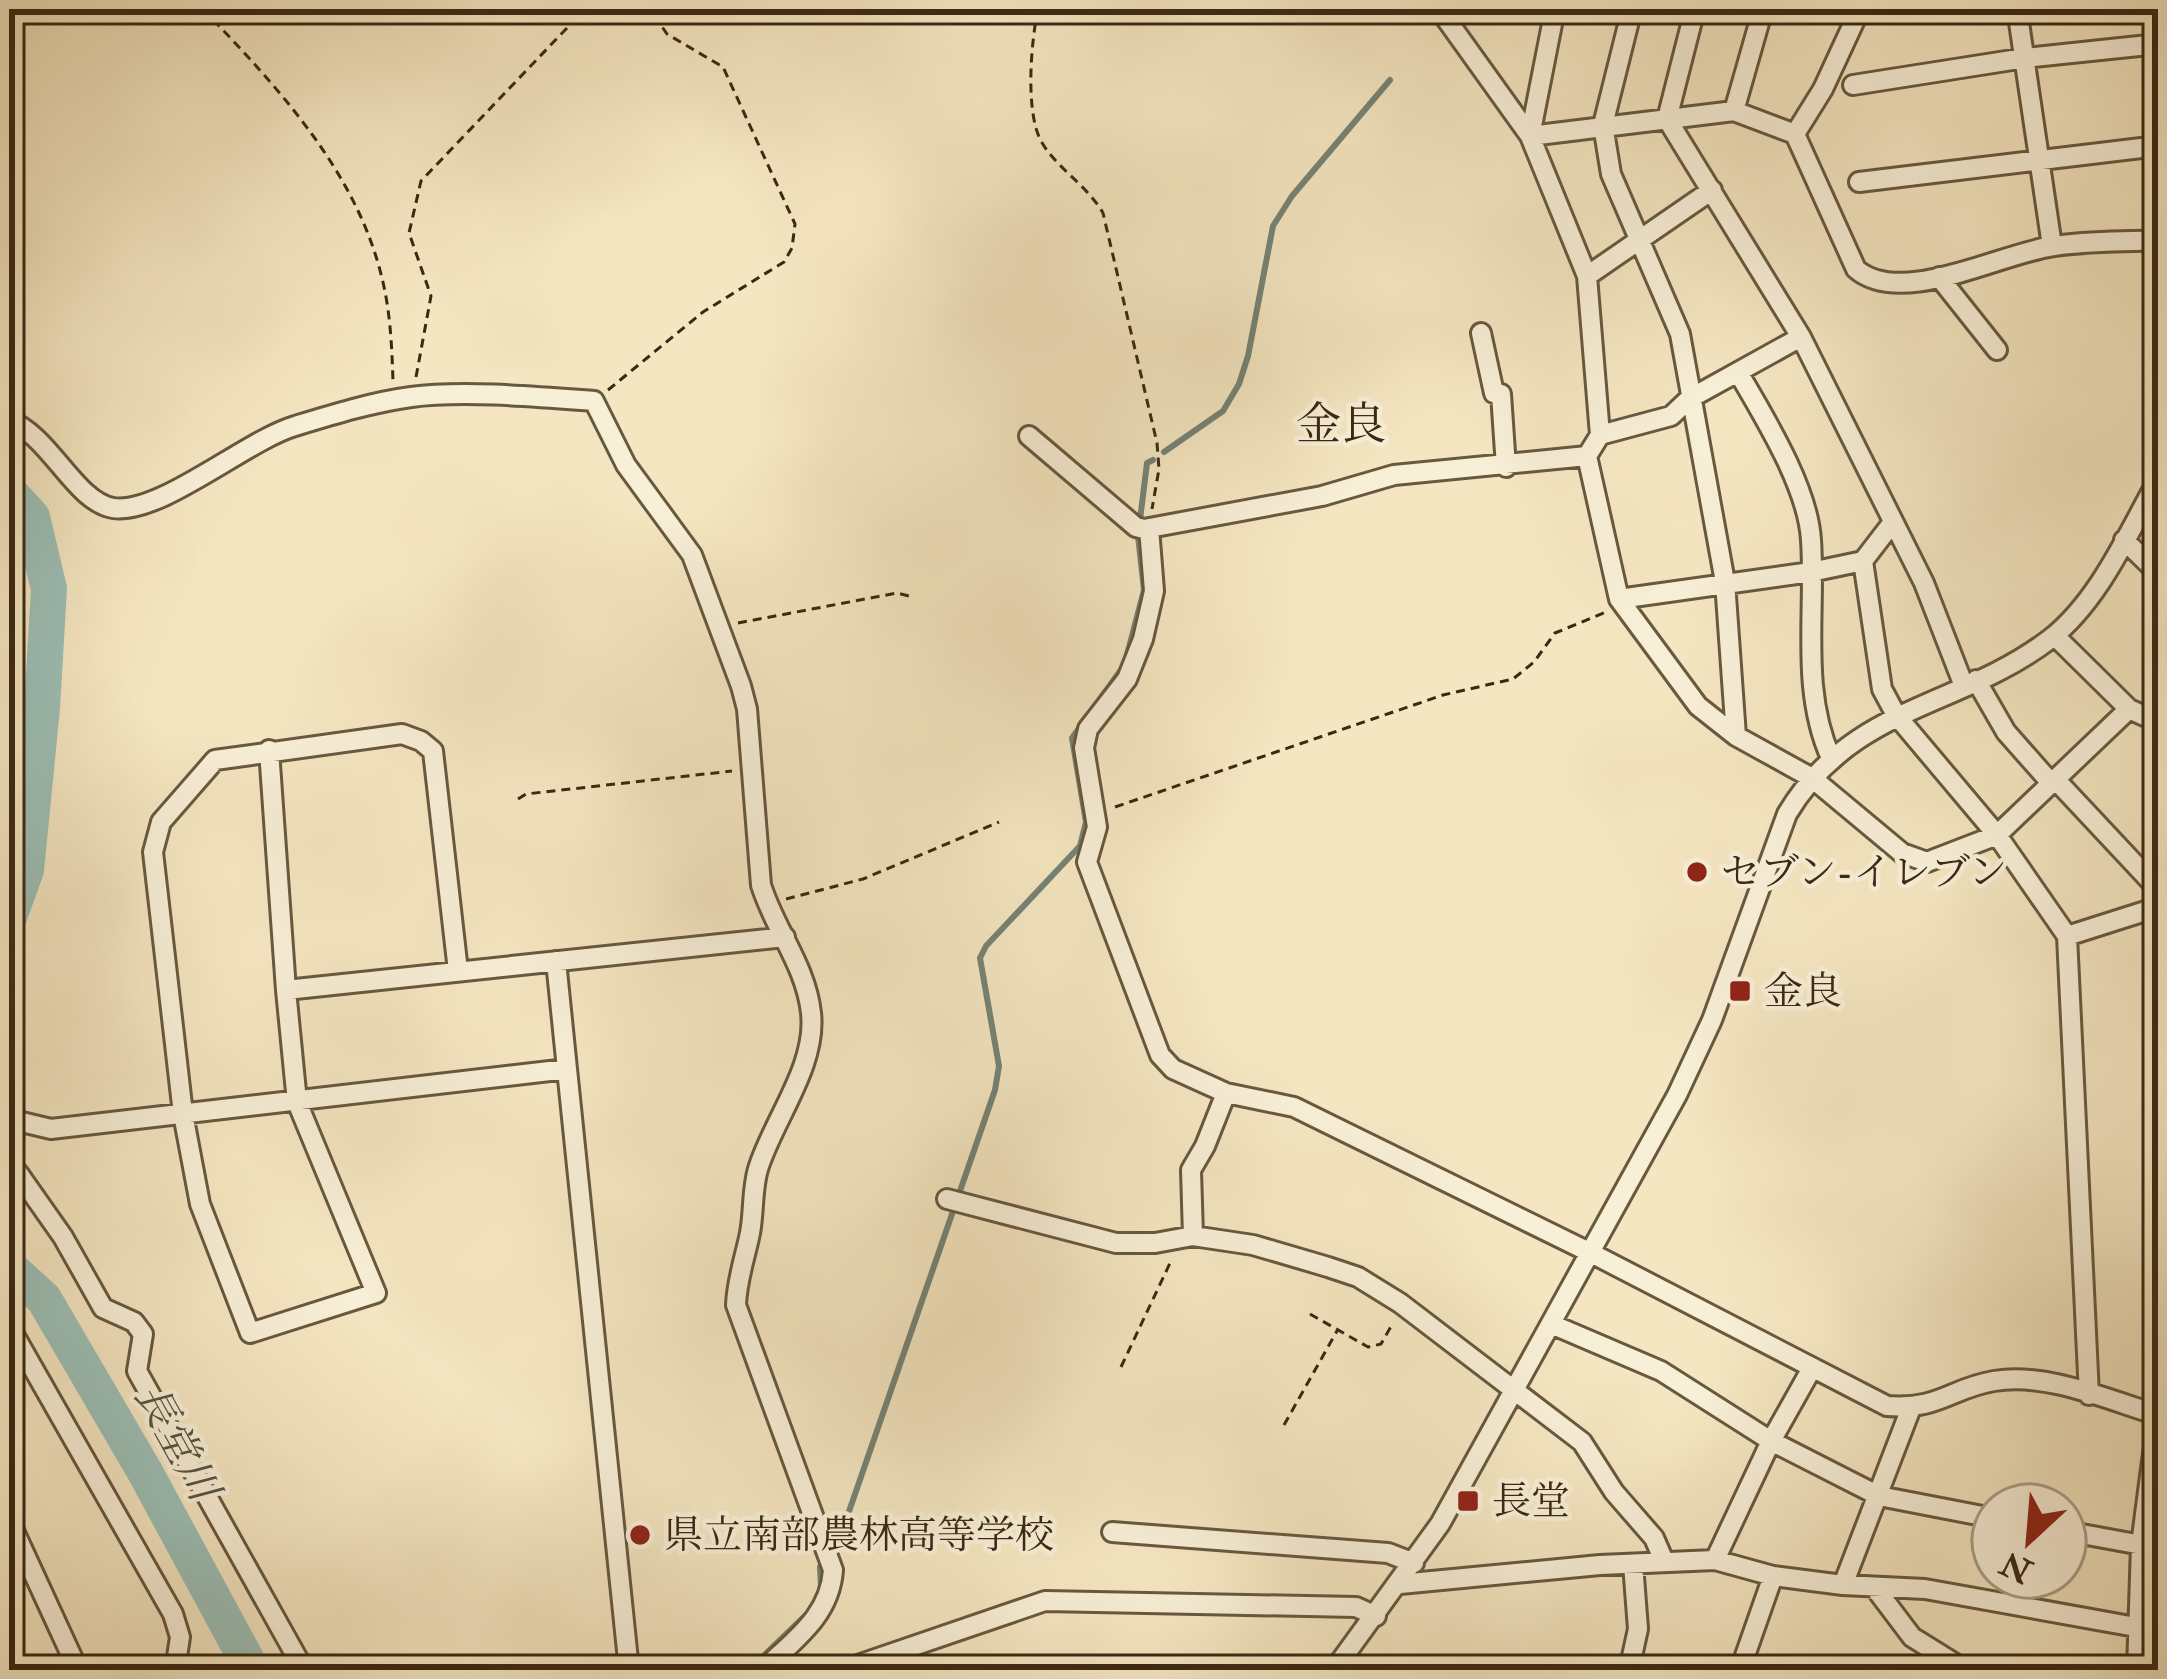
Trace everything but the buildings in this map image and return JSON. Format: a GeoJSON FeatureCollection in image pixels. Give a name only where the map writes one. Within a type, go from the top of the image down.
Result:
{"type":"FeatureCollection","features":[{"type":"Feature","properties":{"kind":"street"},"geometry":{"type":"LineString","coordinates":[[1435,9],[1530,136],[1587,276],[1600,435],[1587,456],[1621,602],[1698,706],[1736,736],[1812,778],[1901,854],[1927,862],[1997,835],[2129,709]]}},
{"type":"Feature","properties":{"kind":"street"},"geometry":{"type":"LineString","coordinates":[[1530,136],[1555,9]]}},
{"type":"Feature","properties":{"kind":"street"},"geometry":{"type":"LineString","coordinates":[[1632,9],[1604,125],[1611,174],[1680,334],[1725,582],[1736,736]]}},
{"type":"Feature","properties":{"kind":"street"},"geometry":{"type":"LineString","coordinates":[[1695,9],[1667,118],[1801,337],[1970,683],[2006,732],[2158,890]]}},
{"type":"Feature","properties":{"kind":"street"},"geometry":{"type":"LineString","coordinates":[[1735,111],[1763,9]]}},
{"type":"Feature","properties":{"kind":"street"},"geometry":{"type":"LineString","coordinates":[[1795,134],[1823,89],[1860,9]]}},
{"type":"Feature","properties":{"kind":"street"},"geometry":{"type":"LineString","coordinates":[[2018,9],[2052,246]]}},
{"type":"Feature","properties":{"kind":"street"},"geometry":{"type":"LineString","coordinates":[[1853,85],[2025,58],[2158,44]]}},
{"type":"Feature","properties":{"kind":"street"},"geometry":{"type":"LineString","coordinates":[[1530,136],[1735,111],[1795,134],[1856,269],[1876,282],[1939,277],[2052,246],[2158,240]]}},
{"type":"Feature","properties":{"kind":"street"},"geometry":{"type":"LineString","coordinates":[[1859,182],[2158,146]]}},
{"type":"Feature","properties":{"kind":"street"},"geometry":{"type":"LineString","coordinates":[[1587,276],[1712,190]]}},
{"type":"Feature","properties":{"kind":"street"},"geometry":{"type":"LineString","coordinates":[[1939,277],[1996,350]]}},
{"type":"Feature","properties":{"kind":"street"},"geometry":{"type":"LineString","coordinates":[[1481,333],[1494,393],[1501,394],[1507,467]]}},
{"type":"Feature","properties":{"kind":"street"},"geometry":{"type":"LineString","coordinates":[[1600,435],[1670,416],[1689,399],[1801,337]]}},
{"type":"Feature","properties":{"kind":"street"},"geometry":{"type":"LineString","coordinates":[[1738,371],[1784,450],[1812,535],[1816,726],[1831,758]]}},
{"type":"Feature","properties":{"kind":"street"},"geometry":{"type":"LineString","coordinates":[[9,421],[31,435],[79,485],[109,508],[141,507],[290,427],[403,399],[594,401],[626,464],[692,555],[744,698],[761,885],[805,980],[812,1017],[808,1049],[757,1172],[736,1305],[832,1570],[832,1589],[820,1614],[763,1670]]}},
{"type":"Feature","properties":{"kind":"street"},"geometry":{"type":"LineString","coordinates":[[1029,436],[1143,528],[1154,591],[1143,639],[1127,679],[1088,729],[1084,748],[1097,827],[1087,862],[1160,1055],[1173,1069],[1226,1093],[1294,1107],[1887,1406],[1938,1403],[1990,1382],[2023,1379],[2158,1415],[2149,1546],[2136,1627],[2137,1670]]}},
{"type":"Feature","properties":{"kind":"street"},"geometry":{"type":"LineString","coordinates":[[1143,528],[1322,496],[1394,475],[1587,456]]}},
{"type":"Feature","properties":{"kind":"street"},"geometry":{"type":"LineString","coordinates":[[1334,1670],[1414,1563],[1514,1392],[1686,1077],[1712,1020],[1787,814],[1812,778],[1855,738],[2026,656],[2055,636],[2099,581],[2158,480]]}},
{"type":"Feature","properties":{"kind":"street"},"geometry":{"type":"LineString","coordinates":[[1621,602],[1863,560],[1894,522]]}},
{"type":"Feature","properties":{"kind":"street"},"geometry":{"type":"LineString","coordinates":[[2124,540],[2158,573]]}},
{"type":"Feature","properties":{"kind":"street"},"geometry":{"type":"LineString","coordinates":[[1863,560],[1882,689],[1896,716],[1997,835],[2067,936],[2090,1395]]}},
{"type":"Feature","properties":{"kind":"street"},"geometry":{"type":"LineString","coordinates":[[2055,636],[2129,709],[2158,722]]}},
{"type":"Feature","properties":{"kind":"street"},"geometry":{"type":"LineString","coordinates":[[269,750],[297,1102],[376,1293],[250,1333],[200,1204],[183,1114],[153,852],[161,822],[215,760],[269,750],[402,734],[421,741],[433,752],[458,971]]}},
{"type":"Feature","properties":{"kind":"street"},"geometry":{"type":"LineString","coordinates":[[2067,936],[2158,907]]}},
{"type":"Feature","properties":{"kind":"street"},"geometry":{"type":"LineString","coordinates":[[286,990],[785,937]]}},
{"type":"Feature","properties":{"kind":"street"},"geometry":{"type":"LineString","coordinates":[[556,961],[629,1670]]}},
{"type":"Feature","properties":{"kind":"street"},"geometry":{"type":"LineString","coordinates":[[9,1119],[51,1130],[567,1070]]}},
{"type":"Feature","properties":{"kind":"street"},"geometry":{"type":"LineString","coordinates":[[1188,1236],[1191,1170],[1226,1093]]}},
{"type":"Feature","properties":{"kind":"street"},"geometry":{"type":"LineString","coordinates":[[9,1166],[63,1237],[103,1308],[134,1322],[142,1334],[137,1371],[304,1670]]}},
{"type":"Feature","properties":{"kind":"street"},"geometry":{"type":"LineString","coordinates":[[957,1202],[1115,1243],[1155,1243],[1188,1236],[1252,1245],[1358,1277],[1403,1305],[1582,1442],[1614,1492],[1654,1538],[1664,1561]]}},
{"type":"Feature","properties":{"kind":"street"},"geometry":{"type":"LineString","coordinates":[[1551,1324],[1660,1371],[1771,1442],[1880,1496],[1969,1513]]}},
{"type":"Feature","properties":{"kind":"street"},"geometry":{"type":"LineString","coordinates":[[9,1326],[173,1614],[180,1637],[175,1670]]}},
{"type":"Feature","properties":{"kind":"street"},"geometry":{"type":"LineString","coordinates":[[1715,1560],[1812,1368]]}},
{"type":"Feature","properties":{"kind":"street"},"geometry":{"type":"LineString","coordinates":[[1843,1585],[1911,1408]]}},
{"type":"Feature","properties":{"kind":"street"},"geometry":{"type":"LineString","coordinates":[[9,1520],[78,1670]]}},
{"type":"Feature","properties":{"kind":"street"},"geometry":{"type":"LineString","coordinates":[[1112,1532],[1388,1553],[1414,1563]]}},
{"type":"Feature","properties":{"kind":"street"},"geometry":{"type":"LineString","coordinates":[[2089,1535],[2149,1546]]}},
{"type":"Feature","properties":{"kind":"street"},"geometry":{"type":"LineString","coordinates":[[1400,1584],[1715,1560],[1773,1576],[1925,1589],[2158,1631]]}},
{"type":"Feature","properties":{"kind":"street"},"geometry":{"type":"LineString","coordinates":[[1629,1670],[1638,1629],[1634,1564]]}},
{"type":"Feature","properties":{"kind":"street"},"geometry":{"type":"LineString","coordinates":[[1740,1670],[1773,1576]]}},
{"type":"Feature","properties":{"kind":"street"},"geometry":{"type":"LineString","coordinates":[[1875,1588],[1912,1637],[1965,1670]]}},
{"type":"Feature","properties":{"kind":"street"},"geometry":{"type":"LineString","coordinates":[[843,1670],[1045,1601],[1356,1607],[1376,1616]]}},
{"type":"Feature","properties":{"kind":"path"},"geometry":{"type":"LineString","coordinates":[[9,41],[18,29],[16,9]]}},
{"type":"Feature","properties":{"kind":"path"},"geometry":{"type":"LineString","coordinates":[[203,9],[271,80],[349,190],[386,296],[403,399]]}},
{"type":"Feature","properties":{"kind":"path"},"geometry":{"type":"LineString","coordinates":[[403,399],[429,324],[431,296],[409,233],[422,181],[585,9]]}},
{"type":"Feature","properties":{"kind":"path"},"geometry":{"type":"LineString","coordinates":[[594,401],[703,312],[784,262],[792,248],[795,224],[723,67],[667,34],[650,9]]}},
{"type":"Feature","properties":{"kind":"path"},"geometry":{"type":"LineString","coordinates":[[1038,9],[1031,113],[1042,143],[1091,191],[1103,213],[1157,443],[1159,469],[1143,528]]}},
{"type":"Feature","properties":{"kind":"path"},"geometry":{"type":"LineString","coordinates":[[9,554],[15,614],[9,689]]}},
{"type":"Feature","properties":{"kind":"path"},"geometry":{"type":"LineString","coordinates":[[719,627],[897,593],[913,597]]}},
{"type":"Feature","properties":{"kind":"path"},"geometry":{"type":"LineString","coordinates":[[1096,814],[1443,695],[1513,679],[1534,662],[1555,633],[1621,602]]}},
{"type":"Feature","properties":{"kind":"path"},"geometry":{"type":"LineString","coordinates":[[518,799],[526,794],[752,769]]}},
{"type":"Feature","properties":{"kind":"path"},"geometry":{"type":"LineString","coordinates":[[767,904],[863,879],[999,822]]}},
{"type":"Feature","properties":{"kind":"path"},"geometry":{"type":"LineString","coordinates":[[1120,1367],[1188,1236]]}},
{"type":"Feature","properties":{"kind":"path"},"geometry":{"type":"LineString","coordinates":[[1310,1313],[1368,1347],[1381,1344],[1403,1305]]}},
{"type":"Feature","properties":{"kind":"path"},"geometry":{"type":"LineString","coordinates":[[1285,1425],[1338,1330]]}},
{"type":"Feature","properties":{"kind":"waterway"},"geometry":{"type":"LineString","coordinates":[[1164,452],[1223,411],[1248,356],[1273,226],[1292,196],[1390,80]]}},
{"type":"Feature","properties":{"kind":"waterway"},"geometry":{"type":"LineString","coordinates":[[1127,655],[1144,590],[1138,536],[1147,463],[1153,460]]}},
{"type":"Feature","properties":{"kind":"waterway","name":"長堂川"},"geometry":{"type":"LineString","coordinates":[[9,492],[32,517],[49,589],[26,870],[9,917]]}},
{"type":"Feature","properties":{"kind":"waterway"},"geometry":{"type":"LineString","coordinates":[[836,1549],[995,1090],[999,1066],[980,958],[1080,846],[1086,822],[1072,738],[1123,667]]}},
{"type":"Feature","properties":{"kind":"waterway","name":"長堂川"},"geometry":{"type":"LineString","coordinates":[[9,1267],[44,1299],[252,1670]]}},
{"type":"Feature","properties":{"kind":"waterway"},"geometry":{"type":"LineString","coordinates":[[820,1567],[821,1587]]}},
{"type":"Feature","properties":{"kind":"waterway"},"geometry":{"type":"LineString","coordinates":[[749,1670],[807,1614]]}},
{"type":"Feature","properties":{"kind":"place","name":"セブン-イレブン"},"geometry":{"type":"Point","coordinates":[1697,872]}},
{"type":"Feature","properties":{"kind":"place","name":"金良"},"geometry":{"type":"Point","coordinates":[1740,991]}},
{"type":"Feature","properties":{"kind":"place","name":"長堂"},"geometry":{"type":"Point","coordinates":[1468,1501]}},
{"type":"Feature","properties":{"kind":"place","name":"県立南部農林高等学校"},"geometry":{"type":"Point","coordinates":[640,1535]}},
{"type":"Feature","properties":{"kind":"district","name":"金良"},"geometry":{"type":"Point","coordinates":[1341,425]}}]}
